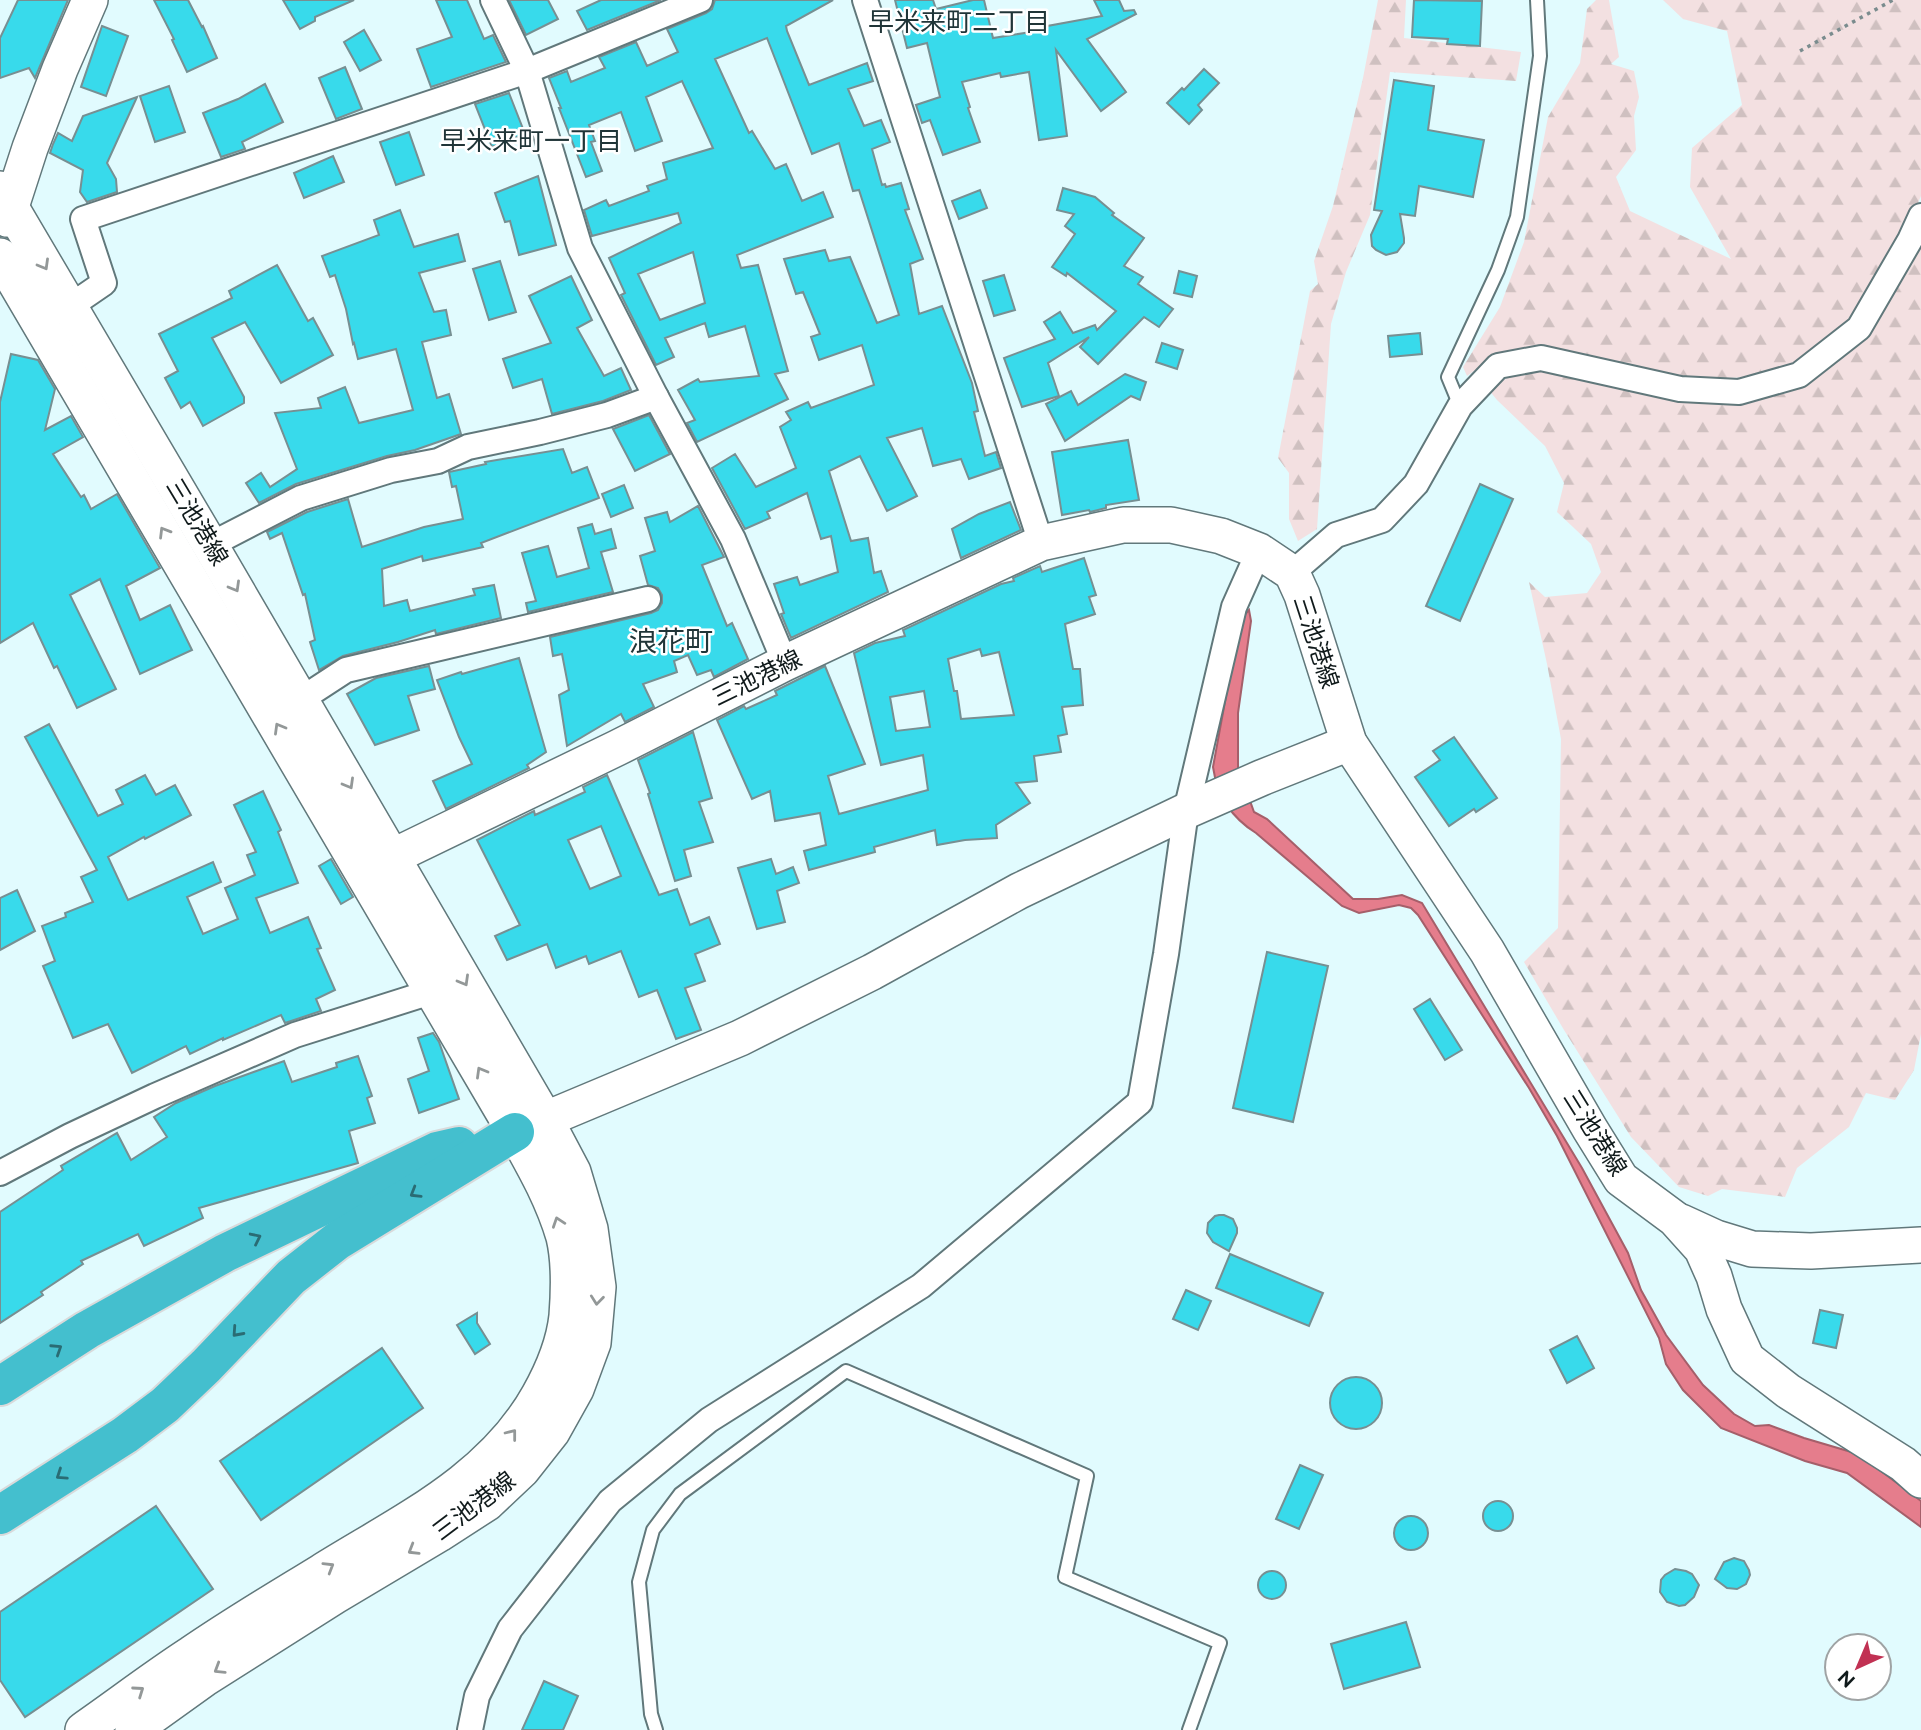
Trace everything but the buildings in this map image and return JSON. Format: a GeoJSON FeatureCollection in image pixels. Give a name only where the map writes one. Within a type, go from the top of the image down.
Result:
{"type":"FeatureCollection","features":[{"type":"Feature","properties":{"kind":"highway"},"geometry":{"type":"LineString","coordinates":[[0,1386],[87,1330],[225,1253],[437,1151],[530,1125]]}},
{"type":"Feature","properties":{"kind":"highway"},"geometry":{"type":"LineString","coordinates":[[0,1515],[125,1435],[164,1405],[206,1366],[291,1277],[337,1241],[530,1125]]}},
{"type":"Feature","properties":{"kind":"main road"},"geometry":{"type":"LineString","coordinates":[[0,250],[5,197],[30,148],[90,0]]}},
{"type":"Feature","properties":{"kind":"main road","name":"三池港線"},"geometry":{"type":"LineString","coordinates":[[5,197],[300,700],[434,991],[530,1125],[573,1172],[590,1229],[598,1287],[593,1343],[576,1389],[552,1432],[522,1470],[487,1503],[204,1679],[133,1730]]}},
{"type":"Feature","properties":{"kind":"main road","name":"三池港線"},"geometry":{"type":"LineString","coordinates":[[0,256],[377,864],[530,1125],[547,1190],[564,1238],[570,1287],[565,1331],[552,1372],[528,1414],[502,1448],[424,1510],[192,1653],[83,1730]]}},
{"type":"Feature","properties":{"kind":"main road","name":"三池港線"},"geometry":{"type":"LineString","coordinates":[[377,864],[785,663],[1041,543],[1123,524],[1171,525],[1221,536],[1259,551],[1292,573],[1302,595],[1349,743],[1487,951],[1621,1179],[1675,1219],[1702,1249],[1724,1309],[1747,1359],[1788,1391],[1903,1464],[1921,1480]]}},
{"type":"Feature","properties":{"kind":"main road"},"geometry":{"type":"LineString","coordinates":[[530,1125],[740,1038],[872,972],[1019,891],[1186,811],[1349,743]]}},
{"type":"Feature","properties":{"kind":"main road"},"geometry":{"type":"LineString","coordinates":[[1675,1219],[1716,1238],[1752,1249],[1811,1251],[1921,1244]]}},
{"type":"Feature","properties":{"kind":"street"},"geometry":{"type":"LineString","coordinates":[[493,0],[527,71],[580,248],[733,539],[785,663]]}},
{"type":"Feature","properties":{"kind":"street"},"geometry":{"type":"LineString","coordinates":[[69,307],[104,283],[83,219],[527,71],[700,0]]}},
{"type":"Feature","properties":{"kind":"street"},"geometry":{"type":"LineString","coordinates":[[865,0],[1041,543]]}},
{"type":"Feature","properties":{"kind":"street"},"geometry":{"type":"LineString","coordinates":[[1292,573],[1336,534],[1382,520],[1416,484],[1460,405],[1498,366],[1541,358],[1680,389],[1739,392],[1799,376],[1859,328],[1921,216]]}},
{"type":"Feature","properties":{"kind":"street"},"geometry":{"type":"LineString","coordinates":[[210,545],[301,498],[391,470],[438,461],[468,447],[607,415],[656,397]]}},
{"type":"Feature","properties":{"kind":"street"},"geometry":{"type":"LineString","coordinates":[[470,1730],[477,1696],[510,1629],[610,1501],[709,1420],[921,1286],[1140,1102],[1166,954],[1186,811],[1234,607],[1259,551]]}},
{"type":"Feature","properties":{"kind":"street"},"geometry":{"type":"LineString","coordinates":[[300,700],[346,670],[648,599]]}},
{"type":"Feature","properties":{"kind":"street"},"geometry":{"type":"LineString","coordinates":[[0,1174],[70,1136],[295,1035],[434,991]]}},
{"type":"Feature","properties":{"kind":"lane"},"geometry":{"type":"LineString","coordinates":[[1460,405],[1448,377],[1498,270],[1517,217],[1540,56],[1538,0]]}},
{"type":"Feature","properties":{"kind":"lane"},"geometry":{"type":"LineString","coordinates":[[656,1730],[650,1714],[639,1582],[653,1530],[680,1494],[846,1371],[1087,1476],[1065,1577],[1220,1643],[1189,1730]]}},
{"type":"Feature","properties":{"kind":"path"},"geometry":{"type":"LineString","coordinates":[[1800,51],[1893,0]]}},
{"type":"Feature","properties":{"kind":"green space"},"geometry":{"type":"Polygon","coordinates":[[[1378,0],[1406,0],[1404,38],[1521,52],[1516,81],[1390,72],[1370,215],[1346,272],[1331,324],[1317,529],[1298,541],[1289,519],[1289,473],[1278,458],[1310,291],[1318,284],[1314,261],[1333,206],[1378,0]]]}},
{"type":"Feature","properties":{"kind":"green space"},"geometry":{"type":"Polygon","coordinates":[[[1596,0],[1609,0],[1619,57],[1611,64],[1634,71],[1639,97],[1634,116],[1636,150],[1616,177],[1630,211],[1731,259],[1690,187],[1692,148],[1742,105],[1727,31],[1683,19],[1663,0],[1921,0],[1921,196],[1902,239],[1853,317],[1818,351],[1798,363],[1756,377],[1696,379],[1611,362],[1489,360],[1467,376],[1463,367],[1500,307],[1524,242],[1548,117],[1580,63],[1587,9],[1596,0]]]}},
{"type":"Feature","properties":{"kind":"green space"},"geometry":{"type":"Polygon","coordinates":[[[1921,241],[1921,1034],[1914,1070],[1895,1100],[1866,1093],[1849,1127],[1797,1168],[1785,1197],[1722,1189],[1708,1196],[1679,1187],[1631,1137],[1524,962],[1558,928],[1561,739],[1529,582],[1545,597],[1587,593],[1601,572],[1591,544],[1557,512],[1564,483],[1545,446],[1488,389],[1516,373],[1544,368],[1702,404],[1744,401],[1786,393],[1838,361],[1871,326],[1921,241]]]}},
{"type":"Feature","properties":{"kind":"shaded area"},"geometry":{"type":"Polygon","coordinates":[[[1249,610],[1251,621],[1238,713],[1238,767],[1254,812],[1267,819],[1353,899],[1402,895],[1422,903],[1582,1168],[1628,1253],[1641,1290],[1666,1335],[1703,1385],[1734,1414],[1755,1426],[1769,1425],[1858,1454],[1921,1501],[1921,1527],[1847,1473],[1805,1461],[1721,1428],[1683,1390],[1666,1364],[1659,1338],[1557,1136],[1418,915],[1411,908],[1399,905],[1359,913],[1342,906],[1247,827],[1227,805],[1218,787],[1213,767],[1240,620],[1249,610]]]}},
{"type":"Feature","properties":{"kind":"district","name":"早米来町二丁目"},"geometry":{"type":"Point","coordinates":[959,22]}},
{"type":"Feature","properties":{"kind":"district","name":"早米来町一丁目"},"geometry":{"type":"Point","coordinates":[531,141]}},
{"type":"Feature","properties":{"kind":"district","name":"浪花町"},"geometry":{"type":"Point","coordinates":[671,641]}}]}
